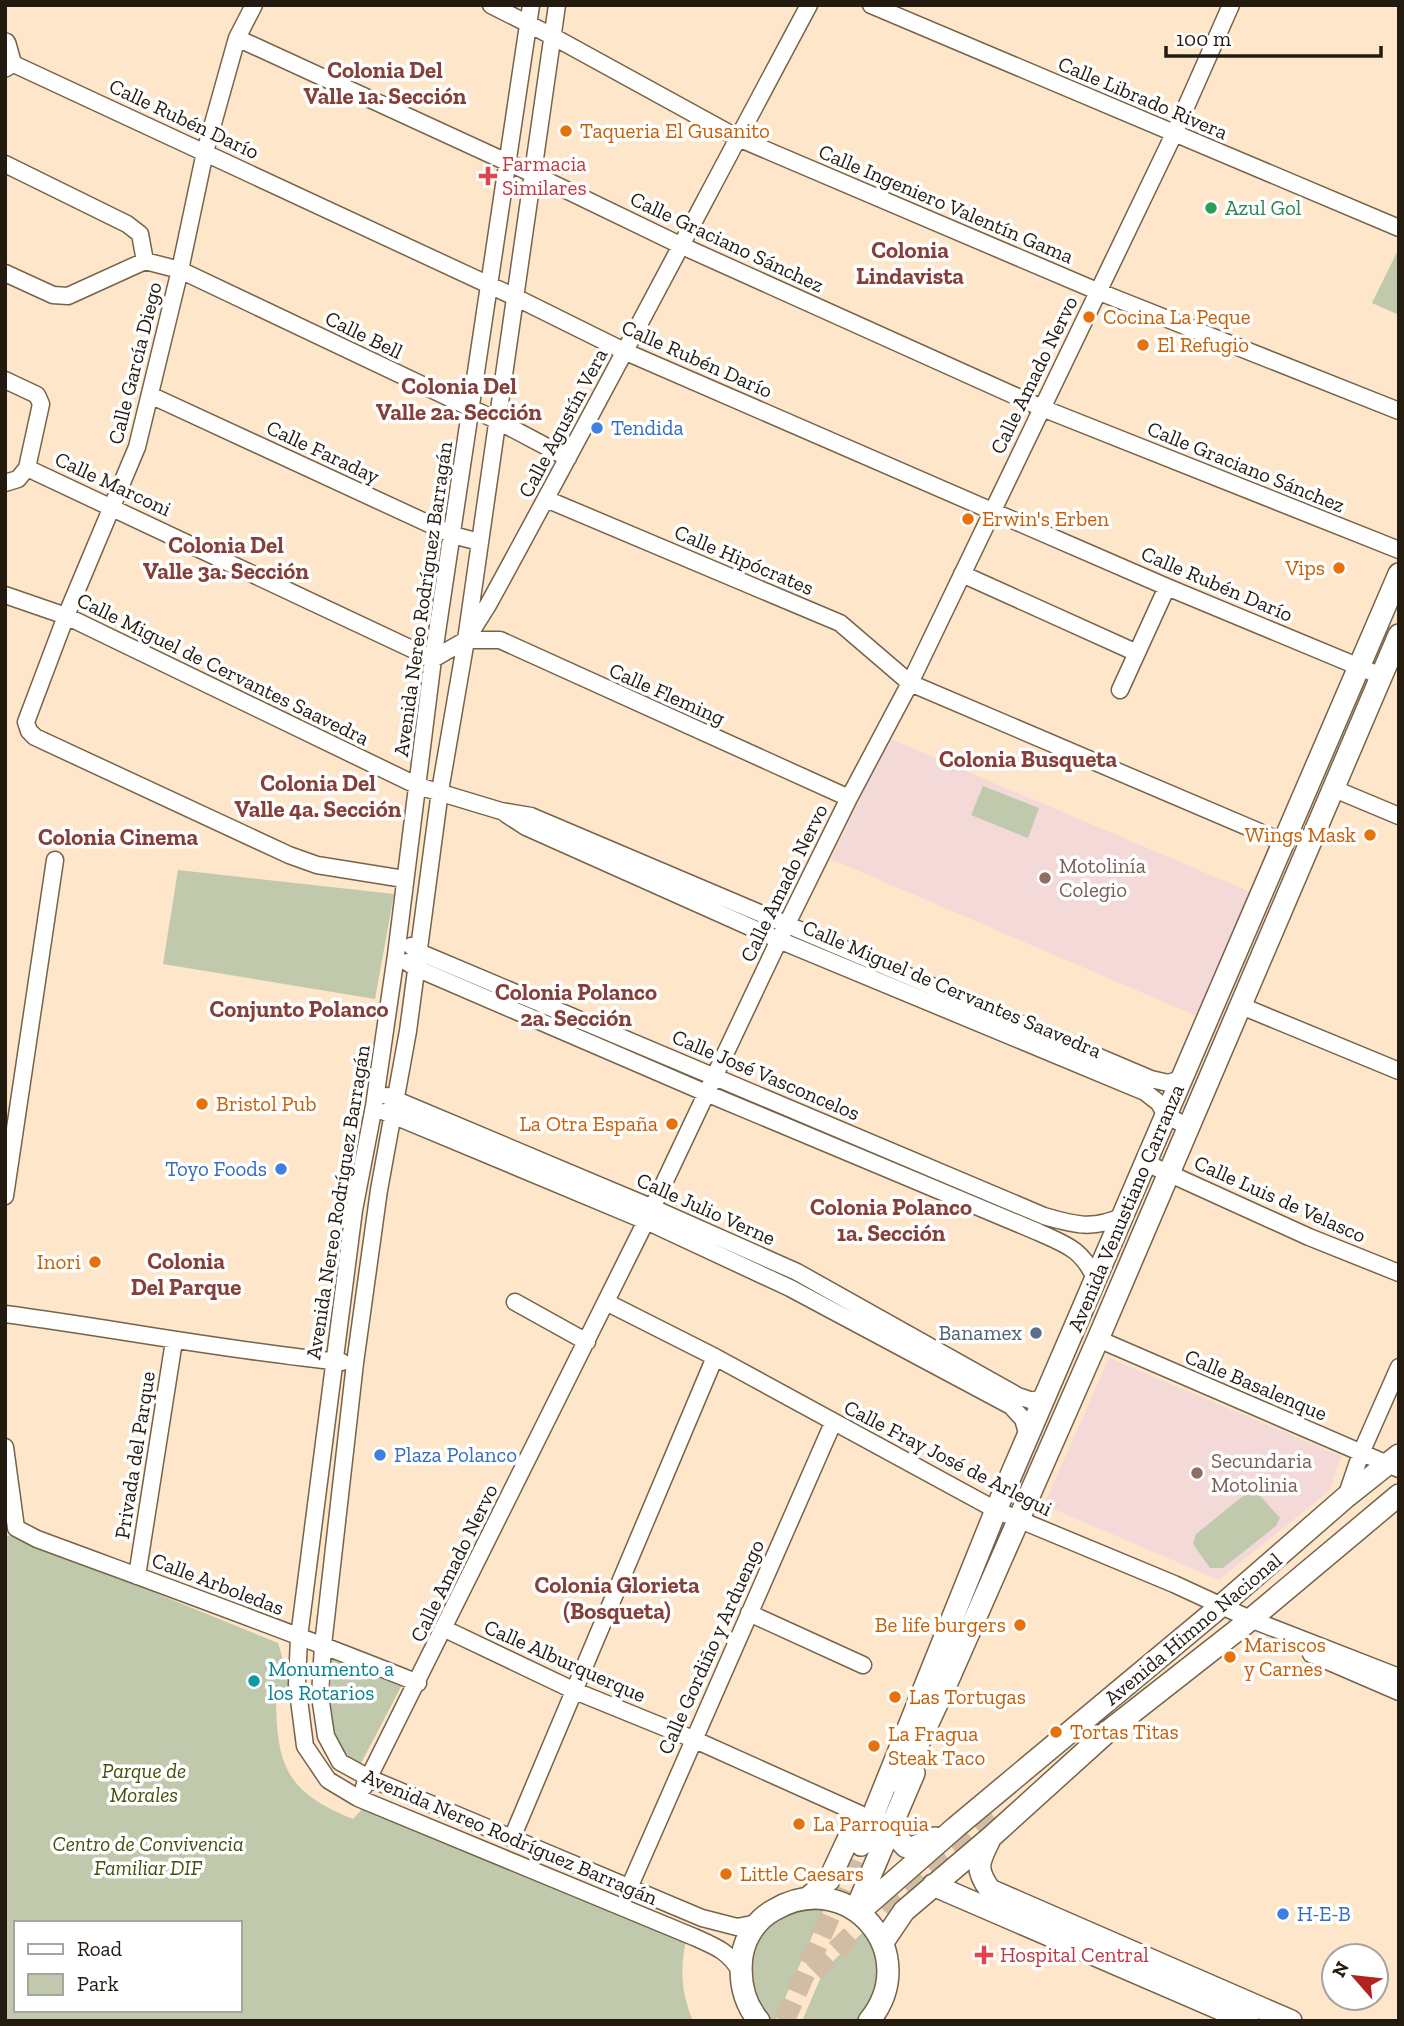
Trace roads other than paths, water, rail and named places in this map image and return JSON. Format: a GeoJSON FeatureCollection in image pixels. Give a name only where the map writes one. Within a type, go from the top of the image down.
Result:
{"type":"FeatureCollection","features":[{"type":"Feature","properties":{"kind":"main road","name":"Avenida Venustiano Carranza"},"geometry":{"type":"LineString","coordinates":[[941,1671],[996,1510],[1399,574]]}},
{"type":"Feature","properties":{"kind":"main road","name":"Avenida Venustiano Carranza"},"geometry":{"type":"LineString","coordinates":[[865,1847],[941,1671],[1018,1520],[1098,1339],[1399,635]]}},
{"type":"Feature","properties":{"kind":"main road","name":"Avenida Himno Nacional"},"geometry":{"type":"LineString","coordinates":[[858,1911],[1219,1608],[1346,1497],[1395,1463]]}},
{"type":"Feature","properties":{"kind":"main road","name":"Avenida Himno Nacional"},"geometry":{"type":"LineString","coordinates":[[883,1942],[904,1911],[1106,1733],[1247,1622],[1399,1495]]}},
{"type":"Feature","properties":{"kind":"main road"},"geometry":{"type":"LineString","coordinates":[[809,1897],[829,1880],[905,1713],[941,1671]]}},
{"type":"Feature","properties":{"kind":"main road"},"geometry":{"type":"LineString","coordinates":[[858,1911],[934,1728],[941,1671]]}},
{"type":"Feature","properties":{"kind":"main road"},"geometry":{"type":"LineString","coordinates":[[997,1812],[1106,1733]]}},
{"type":"Feature","properties":{"kind":"main road"},"geometry":{"type":"LineString","coordinates":[[894,1819],[896,1836],[906,1847],[912,1848],[956,1827]]}},
{"type":"Feature","properties":{"kind":"main road"},"geometry":{"type":"LineString","coordinates":[[991,1837],[980,1859],[979,1868],[981,1877],[990,1890],[1284,2019]]}},
{"type":"Feature","properties":{"kind":"main road"},"geometry":{"type":"LineString","coordinates":[[933,1885],[1248,2021]]}},
{"type":"Feature","properties":{"kind":"main road"},"geometry":{"type":"LineString","coordinates":[[754,2018],[743,1992],[740,1971],[743,1950],[757,1923],[787,1902],[809,1897],[834,1899],[858,1911],[873,1925],[883,1942],[889,1964],[887,1988],[878,2009],[869,2021]]}},
{"type":"Feature","properties":{"kind":"street","name":"Calle García Diego"},"geometry":{"type":"LineString","coordinates":[[254,5],[237,38],[205,152],[180,270],[137,447],[66,616],[26,722],[35,737],[289,855],[317,864],[404,879]]}},
{"type":"Feature","properties":{"kind":"street","name":"Calle Ingeniero Valentín Gama"},"geometry":{"type":"LineString","coordinates":[[491,5],[738,138],[1097,291],[1399,411]]}},
{"type":"Feature","properties":{"kind":"street","name":"Avenida Nereo Rodríguez Barragán"},"geometry":{"type":"LineString","coordinates":[[531,5],[433,659],[375,1099],[359,1184],[299,1637],[297,1684],[305,1746],[328,1780],[358,1798],[723,1950],[740,1971]]}},
{"type":"Feature","properties":{"kind":"street","name":"Avenida Nereo Rodríguez Barragán"},"geometry":{"type":"LineString","coordinates":[[556,5],[466,640],[440,791],[408,1031],[379,1191],[355,1363],[323,1645],[320,1696],[326,1736],[340,1762],[369,1778],[702,1918],[737,1927],[757,1923]]}},
{"type":"Feature","properties":{"kind":"street","name":"Calle Agustín Vera"},"geometry":{"type":"LineString","coordinates":[[433,659],[466,640],[488,605],[626,352],[680,245],[809,5]]}},
{"type":"Feature","properties":{"kind":"street","name":"Calle Librado Rivera"},"geometry":{"type":"LineString","coordinates":[[871,5],[1399,228]]}},
{"type":"Feature","properties":{"kind":"street","name":"Calle Amado Nervo"},"geometry":{"type":"LineString","coordinates":[[358,1798],[418,1683],[649,1214],[849,798],[910,683],[1174,134],[1226,7]]}},
{"type":"Feature","properties":{"kind":"street","name":"Calle Graciano Sánchez"},"geometry":{"type":"LineString","coordinates":[[237,38],[680,245],[1042,408],[1399,550]]}},
{"type":"Feature","properties":{"kind":"street","name":"Calle Rubén Darío"},"geometry":{"type":"LineString","coordinates":[[6,58],[490,285],[626,352],[1167,587],[1381,676]]}},
{"type":"Feature","properties":{"kind":"street"},"geometry":{"type":"LineString","coordinates":[[5,164],[127,224],[140,234],[145,261],[68,296],[52,295],[5,274]]}},
{"type":"Feature","properties":{"kind":"street","name":"Calle Bell"},"geometry":{"type":"LineString","coordinates":[[145,261],[180,270],[496,420],[568,458]]}},
{"type":"Feature","properties":{"kind":"street"},"geometry":{"type":"LineString","coordinates":[[5,380],[37,395],[41,404],[27,468]]}},
{"type":"Feature","properties":{"kind":"street","name":"Calle Faraday"},"geometry":{"type":"LineString","coordinates":[[150,394],[453,536],[479,542]]}},
{"type":"Feature","properties":{"kind":"street","name":"Calle Marconi"},"geometry":{"type":"LineString","coordinates":[[5,483],[18,479],[27,468],[433,659]]}},
{"type":"Feature","properties":{"kind":"street","name":"Calle Hipócrates"},"geometry":{"type":"LineString","coordinates":[[546,499],[840,623],[910,683],[1283,842]]}},
{"type":"Feature","properties":{"kind":"street"},"geometry":{"type":"LineString","coordinates":[[962,574],[1137,653]]}},
{"type":"Feature","properties":{"kind":"street"},"geometry":{"type":"LineString","coordinates":[[1120,690],[1167,587]]}},
{"type":"Feature","properties":{"kind":"street","name":"Calle Miguel de Cervantes Saavedra"},"geometry":{"type":"LineString","coordinates":[[5,595],[66,616],[418,786],[501,811],[531,816],[627,865],[941,999],[1145,1092],[1159,1102],[1166,1116],[1188,1126]]}},
{"type":"Feature","properties":{"kind":"street","name":"Calle Fleming"},"geometry":{"type":"LineString","coordinates":[[466,640],[500,640],[849,798]]}},
{"type":"Feature","properties":{"kind":"street"},"geometry":{"type":"LineString","coordinates":[[1332,788],[1399,816]]}},
{"type":"Feature","properties":{"kind":"street"},"geometry":{"type":"LineString","coordinates":[[5,1196],[10,1129],[55,860]]}},
{"type":"Feature","properties":{"kind":"street","name":"Calle José Vasconcelos"},"geometry":{"type":"LineString","coordinates":[[398,938],[417,960],[538,1021],[1071,1247],[1088,1262],[1096,1280]]}},
{"type":"Feature","properties":{"kind":"street","name":"Calle José Vasconcelos"},"geometry":{"type":"LineString","coordinates":[[396,955],[545,1005],[1044,1216],[1079,1226],[1110,1223],[1123,1216]]}},
{"type":"Feature","properties":{"kind":"street","name":"Calle Miguel de Cervantes Saavedra"},"geometry":{"type":"LineString","coordinates":[[941,999],[1151,1079],[1168,1083],[1181,1079]]}},
{"type":"Feature","properties":{"kind":"street"},"geometry":{"type":"LineString","coordinates":[[538,1021],[545,1005]]}},
{"type":"Feature","properties":{"kind":"street"},"geometry":{"type":"LineString","coordinates":[[1239,1005],[1399,1071]]}},
{"type":"Feature","properties":{"kind":"street"},"geometry":{"type":"LineString","coordinates":[[612,1053],[620,1036]]}},
{"type":"Feature","properties":{"kind":"street"},"geometry":{"type":"LineString","coordinates":[[679,1082],[686,1064]]}},
{"type":"Feature","properties":{"kind":"street","name":"Calle Julio Verne"},"geometry":{"type":"LineString","coordinates":[[375,1099],[649,1214],[808,1288],[897,1337],[1011,1406],[1023,1419],[1028,1436]]}},
{"type":"Feature","properties":{"kind":"street"},"geometry":{"type":"LineString","coordinates":[[829,1145],[836,1128]]}},
{"type":"Feature","properties":{"kind":"street","name":"Calle Luis de Velasco"},"geometry":{"type":"LineString","coordinates":[[1146,1163],[1309,1237],[1399,1273]]}},
{"type":"Feature","properties":{"kind":"street"},"geometry":{"type":"LineString","coordinates":[[945,1193],[954,1178]]}},
{"type":"Feature","properties":{"kind":"street"},"geometry":{"type":"LineString","coordinates":[[359,1184],[379,1191]]}},
{"type":"Feature","properties":{"kind":"street","name":"Calle Fray José de Arlegui"},"geometry":{"type":"LineString","coordinates":[[606,1301],[715,1357],[996,1510],[1247,1622],[1344,1662],[1399,1692]]}},
{"type":"Feature","properties":{"kind":"street"},"geometry":{"type":"LineString","coordinates":[[515,1302],[586,1342]]}},
{"type":"Feature","properties":{"kind":"street"},"geometry":{"type":"LineString","coordinates":[[5,1314],[103,1327],[174,1341],[355,1363]]}},
{"type":"Feature","properties":{"kind":"street","name":"Calle Julio Verne"},"geometry":{"type":"LineString","coordinates":[[897,1337],[1018,1396],[1033,1401],[1046,1396]]}},
{"type":"Feature","properties":{"kind":"street","name":"Calle Basalenque"},"geometry":{"type":"LineString","coordinates":[[1098,1339],[1361,1453],[1395,1463]]}},
{"type":"Feature","properties":{"kind":"street","name":"Privada del Parque"},"geometry":{"type":"LineString","coordinates":[[137,1576],[174,1341]]}},
{"type":"Feature","properties":{"kind":"street"},"geometry":{"type":"LineString","coordinates":[[512,1838],[715,1357]]}},
{"type":"Feature","properties":{"kind":"street"},"geometry":{"type":"LineString","coordinates":[[1346,1497],[1361,1453],[1399,1367]]}},
{"type":"Feature","properties":{"kind":"street","name":"Calle Gordiño y Arduengo"},"geometry":{"type":"LineString","coordinates":[[629,1888],[832,1423]]}},
{"type":"Feature","properties":{"kind":"street"},"geometry":{"type":"LineString","coordinates":[[5,1447],[11,1530]]}},
{"type":"Feature","properties":{"kind":"street","name":"Calle Arboledas"},"geometry":{"type":"LineString","coordinates":[[11,1530],[323,1645],[418,1683]]}},
{"type":"Feature","properties":{"kind":"street"},"geometry":{"type":"LineString","coordinates":[[749,1613],[863,1665]]}},
{"type":"Feature","properties":{"kind":"street","name":"Calle Alburquerque"},"geometry":{"type":"LineString","coordinates":[[444,1629],[575,1691],[693,1739],[860,1814]]}},
{"type":"Feature","properties":{"kind":"street","name":"Calle Fray José de Arlegui"},"geometry":{"type":"LineString","coordinates":[[1344,1662],[1399,1677]]}},
{"type":"Feature","properties":{"kind":"tunnel"},"geometry":{"type":"LineString","coordinates":[[814,1972],[884,1904],[997,1812]]}},
{"type":"Feature","properties":{"kind":"tunnel"},"geometry":{"type":"LineString","coordinates":[[784,2021],[861,1845]]}},
{"type":"Feature","properties":{"kind":"place","name":"Taqueria El Gusanito"},"geometry":{"type":"Point","coordinates":[566,131]}},
{"type":"Feature","properties":{"kind":"place","name":"Farmacia Similares"},"geometry":{"type":"Point","coordinates":[488,176]}},
{"type":"Feature","properties":{"kind":"place","name":"Azul Gol"},"geometry":{"type":"Point","coordinates":[1211,208]}},
{"type":"Feature","properties":{"kind":"place","name":"Cocina La Peque"},"geometry":{"type":"Point","coordinates":[1089,317]}},
{"type":"Feature","properties":{"kind":"place","name":"El Refugio"},"geometry":{"type":"Point","coordinates":[1143,345]}},
{"type":"Feature","properties":{"kind":"place","name":"Tendida"},"geometry":{"type":"Point","coordinates":[597,428]}},
{"type":"Feature","properties":{"kind":"place","name":"Erwin's Erben"},"geometry":{"type":"Point","coordinates":[968,519]}},
{"type":"Feature","properties":{"kind":"place","name":"Vips"},"geometry":{"type":"Point","coordinates":[1339,568]}},
{"type":"Feature","properties":{"kind":"place","name":"Wings Mask"},"geometry":{"type":"Point","coordinates":[1370,835]}},
{"type":"Feature","properties":{"kind":"place","name":"Motolinía Colegio"},"geometry":{"type":"Point","coordinates":[1045,878]}},
{"type":"Feature","properties":{"kind":"place","name":"Bristol Pub"},"geometry":{"type":"Point","coordinates":[202,1104]}},
{"type":"Feature","properties":{"kind":"place","name":"La Otra España"},"geometry":{"type":"Point","coordinates":[672,1124]}},
{"type":"Feature","properties":{"kind":"place","name":"Toyo Foods"},"geometry":{"type":"Point","coordinates":[281,1169]}},
{"type":"Feature","properties":{"kind":"place","name":"Inori"},"geometry":{"type":"Point","coordinates":[95,1262]}},
{"type":"Feature","properties":{"kind":"place","name":"Banamex"},"geometry":{"type":"Point","coordinates":[1036,1333]}},
{"type":"Feature","properties":{"kind":"place","name":"Plaza Polanco"},"geometry":{"type":"Point","coordinates":[380,1455]}},
{"type":"Feature","properties":{"kind":"place","name":"Secundaria Motolinia"},"geometry":{"type":"Point","coordinates":[1197,1473]}},
{"type":"Feature","properties":{"kind":"place","name":"Be life burgers"},"geometry":{"type":"Point","coordinates":[1020,1625]}},
{"type":"Feature","properties":{"kind":"place","name":"Mariscos y Carnes"},"geometry":{"type":"Point","coordinates":[1230,1657]}},
{"type":"Feature","properties":{"kind":"place","name":"Monumento a los Rotarios"},"geometry":{"type":"Point","coordinates":[254,1681]}},
{"type":"Feature","properties":{"kind":"place","name":"Las Tortugas"},"geometry":{"type":"Point","coordinates":[895,1697]}},
{"type":"Feature","properties":{"kind":"place","name":"Tortas Titas"},"geometry":{"type":"Point","coordinates":[1056,1732]}},
{"type":"Feature","properties":{"kind":"place","name":"La Fragua Steak Taco"},"geometry":{"type":"Point","coordinates":[874,1746]}},
{"type":"Feature","properties":{"kind":"place","name":"La Parroquia"},"geometry":{"type":"Point","coordinates":[799,1824]}},
{"type":"Feature","properties":{"kind":"place","name":"Little Caesars"},"geometry":{"type":"Point","coordinates":[726,1874]}},
{"type":"Feature","properties":{"kind":"place","name":"H-E-B"},"geometry":{"type":"Point","coordinates":[1283,1914]}},
{"type":"Feature","properties":{"kind":"place","name":"Hospital Central"},"geometry":{"type":"Point","coordinates":[984,1955]}},
{"type":"Feature","properties":{"kind":"district","name":"Colonia Del Valle 1a. Sección"},"geometry":{"type":"Point","coordinates":[385,83]}},
{"type":"Feature","properties":{"kind":"district","name":"Colonia Lindavista"},"geometry":{"type":"Point","coordinates":[910,263]}},
{"type":"Feature","properties":{"kind":"district","name":"Colonia Del Valle 2a. Sección"},"geometry":{"type":"Point","coordinates":[459,399]}},
{"type":"Feature","properties":{"kind":"district","name":"Colonia Del Valle 3a. Sección"},"geometry":{"type":"Point","coordinates":[226,558]}},
{"type":"Feature","properties":{"kind":"district","name":"Colonia Busqueta"},"geometry":{"type":"Point","coordinates":[1028,759]}},
{"type":"Feature","properties":{"kind":"district","name":"Colonia Del Valle 4a. Sección"},"geometry":{"type":"Point","coordinates":[318,796]}},
{"type":"Feature","properties":{"kind":"district","name":"Colonia Cinema"},"geometry":{"type":"Point","coordinates":[118,837]}},
{"type":"Feature","properties":{"kind":"district","name":"Colonia Polanco 2a. Sección"},"geometry":{"type":"Point","coordinates":[576,1005]}},
{"type":"Feature","properties":{"kind":"district","name":"Conjunto Polanco"},"geometry":{"type":"Point","coordinates":[299,1009]}},
{"type":"Feature","properties":{"kind":"district","name":"Colonia Polanco 1a. Sección"},"geometry":{"type":"Point","coordinates":[891,1220]}},
{"type":"Feature","properties":{"kind":"district","name":"Colonia Del Parque"},"geometry":{"type":"Point","coordinates":[186,1274]}},
{"type":"Feature","properties":{"kind":"district","name":"Colonia Glorieta (Bosqueta)"},"geometry":{"type":"Point","coordinates":[617,1598]}},
{"type":"Feature","properties":{"kind":"park label","name":"Parque de Morales"},"geometry":{"type":"Point","coordinates":[144,1783]}},
{"type":"Feature","properties":{"kind":"park label","name":"Centro de Convivencia Familiar DIF"},"geometry":{"type":"Point","coordinates":[148,1856]}}]}
